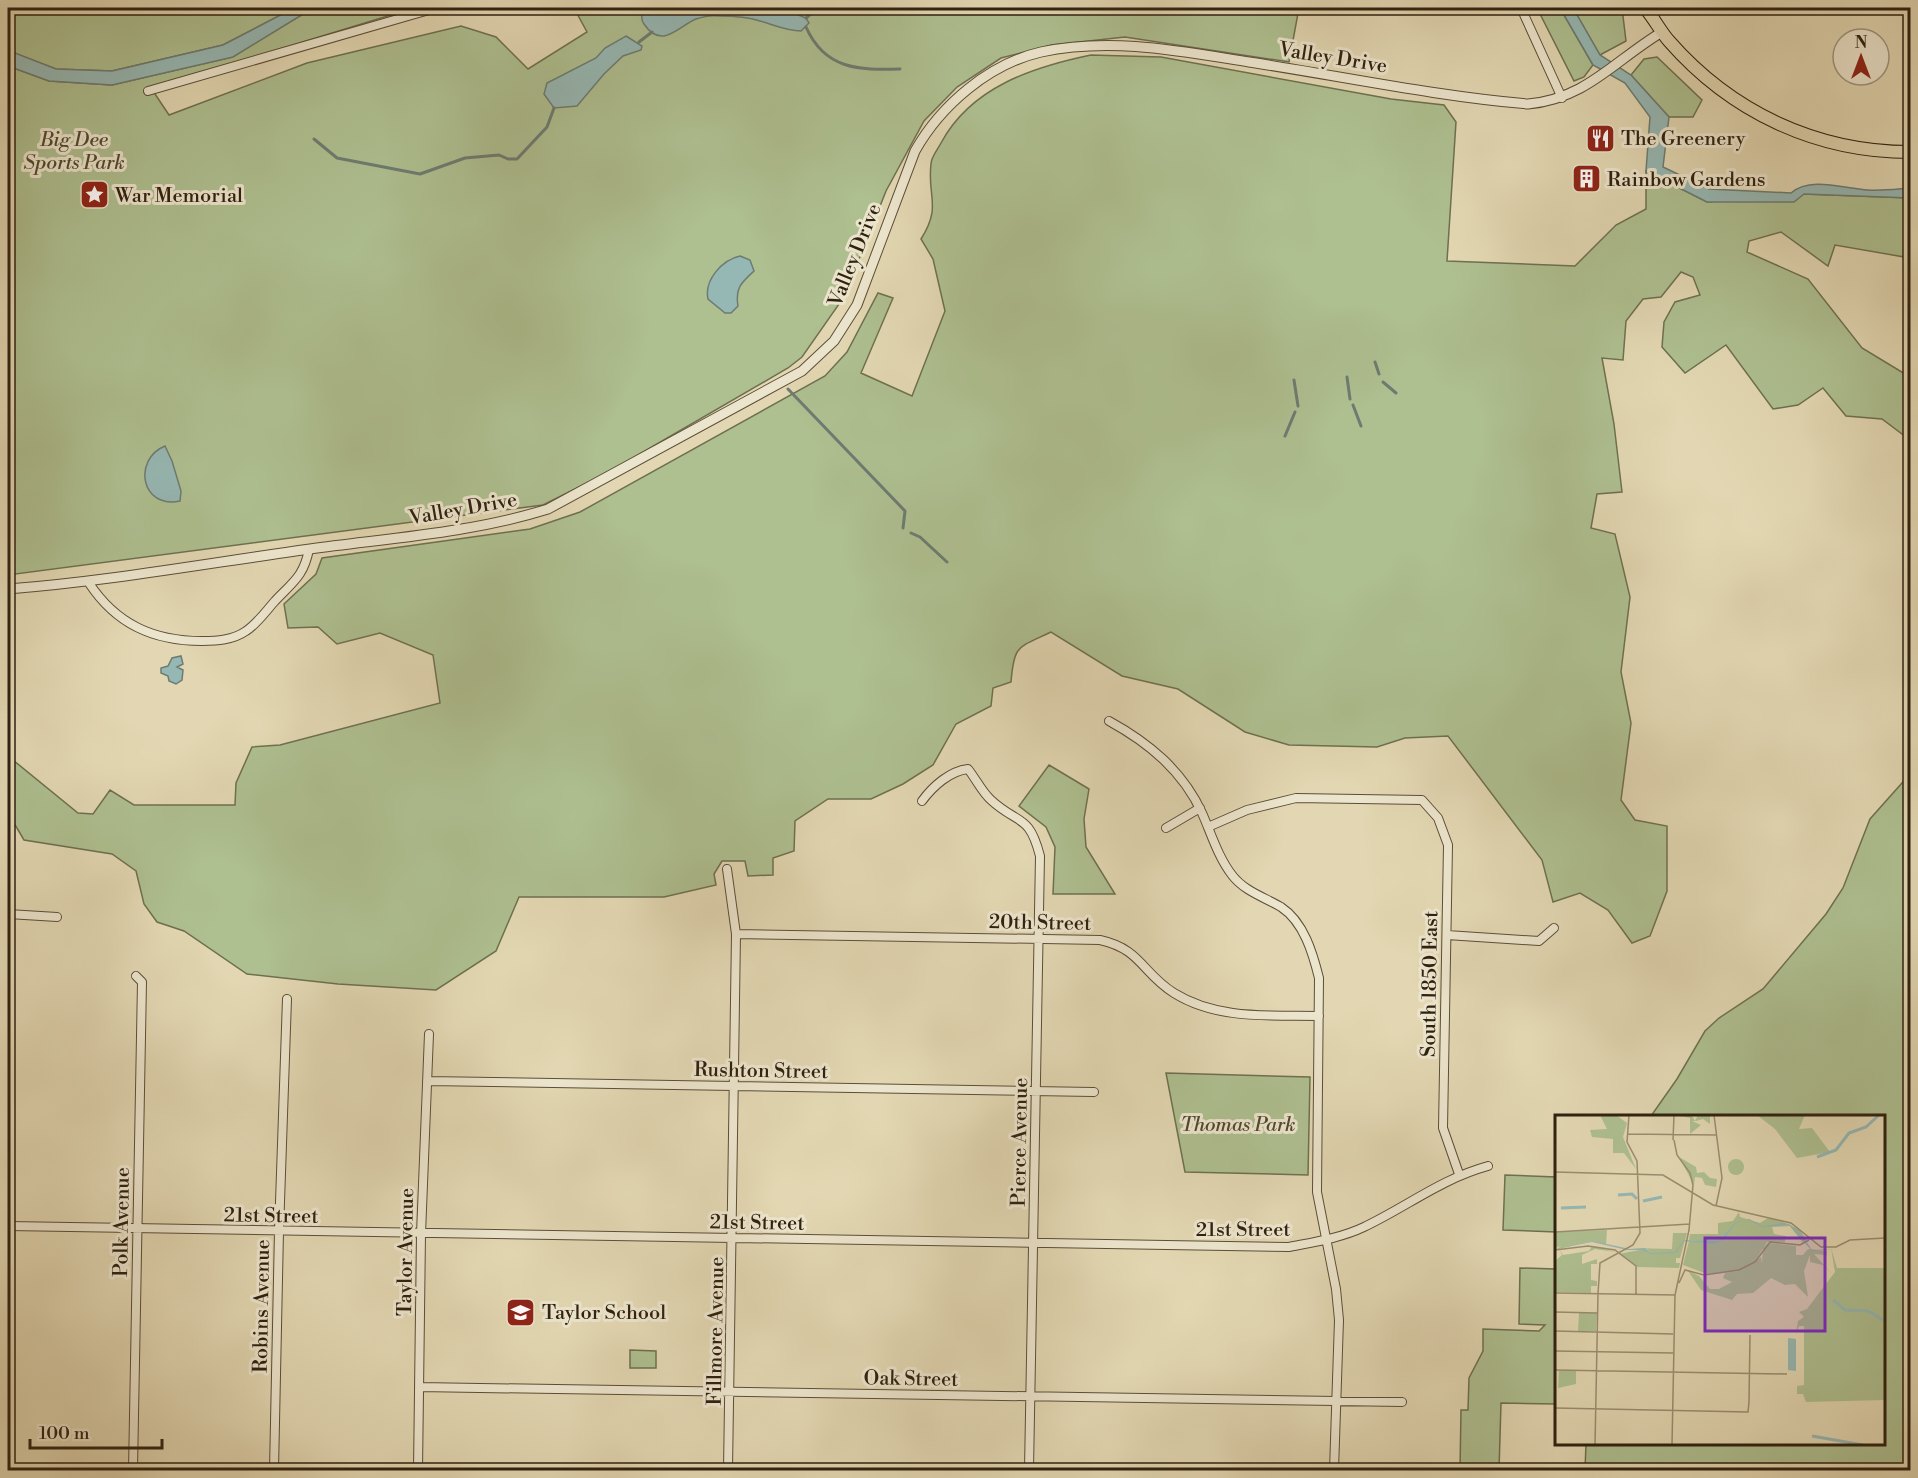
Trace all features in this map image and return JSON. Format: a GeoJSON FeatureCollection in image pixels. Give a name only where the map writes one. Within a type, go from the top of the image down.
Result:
{"type":"FeatureCollection","features":[{"type":"Feature","properties":{"kind":"main road"},"geometry":{"type":"LineString","coordinates":[[1645,8],[1662,32],[1715,87],[1763,117],[1800,133],[1840,144],[1911,152]]}},
{"type":"Feature","properties":{"kind":"street"},"geometry":{"type":"LineString","coordinates":[[148,90],[436,8]]}},
{"type":"Feature","properties":{"kind":"street"},"geometry":{"type":"LineString","coordinates":[[1521,8],[1562,98]]}},
{"type":"Feature","properties":{"kind":"street","name":"Valley Drive"},"geometry":{"type":"LineString","coordinates":[[8,589],[89,583],[309,549],[507,522],[548,508],[802,371],[834,341],[857,305],[915,151],[926,131],[970,87],[1002,67],[1040,52],[1082,46],[1156,47],[1508,103],[1528,104],[1562,98],[1597,80],[1662,32]]}},
{"type":"Feature","properties":{"kind":"street"},"geometry":{"type":"LineString","coordinates":[[89,583],[102,602],[140,629],[158,637],[179,641],[222,641],[246,631],[306,569],[309,549]]}},
{"type":"Feature","properties":{"kind":"street"},"geometry":{"type":"LineString","coordinates":[[1109,721],[1134,735],[1160,755],[1184,782],[1200,808],[1222,859],[1232,875],[1247,889],[1283,909],[1299,926],[1313,955],[1319,978],[1317,1192],[1336,1289],[1339,1320],[1334,1470]]}},
{"type":"Feature","properties":{"kind":"street","name":"Pierce Avenue"},"geometry":{"type":"LineString","coordinates":[[922,801],[931,790],[958,770],[968,769],[989,798],[1022,820],[1036,841],[1040,856],[1029,1470]]}},
{"type":"Feature","properties":{"kind":"street","name":"South 1850 East"},"geometry":{"type":"LineString","coordinates":[[1208,827],[1246,810],[1296,798],[1422,800],[1438,818],[1448,845],[1443,1128],[1459,1174]]}},
{"type":"Feature","properties":{"kind":"street"},"geometry":{"type":"LineString","coordinates":[[1166,828],[1200,808]]}},
{"type":"Feature","properties":{"kind":"street","name":"Fillmore Avenue"},"geometry":{"type":"LineString","coordinates":[[727,869],[736,934],[734,1239],[728,1470]]}},
{"type":"Feature","properties":{"kind":"street"},"geometry":{"type":"LineString","coordinates":[[8,914],[57,917]]}},
{"type":"Feature","properties":{"kind":"street"},"geometry":{"type":"LineString","coordinates":[[1447,935],[1539,941],[1554,928]]}},
{"type":"Feature","properties":{"kind":"street","name":"20th Street"},"geometry":{"type":"LineString","coordinates":[[736,934],[1100,940],[1121,945],[1173,993],[1220,1012],[1246,1015],[1319,1016]]}},
{"type":"Feature","properties":{"kind":"street","name":"Polk Avenue"},"geometry":{"type":"LineString","coordinates":[[133,1470],[142,982],[136,976]]}},
{"type":"Feature","properties":{"kind":"street","name":"Robins Avenue"},"geometry":{"type":"LineString","coordinates":[[274,1470],[287,999]]}},
{"type":"Feature","properties":{"kind":"street","name":"Taylor Avenue"},"geometry":{"type":"LineString","coordinates":[[418,1470],[421,1234],[429,1034]]}},
{"type":"Feature","properties":{"kind":"street","name":"Rushton Street"},"geometry":{"type":"LineString","coordinates":[[427,1081],[1095,1092]]}},
{"type":"Feature","properties":{"kind":"street","name":"21st Street"},"geometry":{"type":"LineString","coordinates":[[8,1226],[1289,1247],[1326,1240],[1363,1227],[1459,1174],[1488,1166]]}},
{"type":"Feature","properties":{"kind":"street","name":"Oak Street"},"geometry":{"type":"LineString","coordinates":[[419,1386],[1402,1402]]}},
{"type":"Feature","properties":{"kind":"green space"},"geometry":{"type":"Polygon","coordinates":[[[8,8],[294,8],[223,45],[112,71],[56,69],[8,51],[8,8]]]}},
{"type":"Feature","properties":{"kind":"green space","name":"Big Dee Sports Park"},"geometry":{"type":"Polygon","coordinates":[[[313,8],[414,8],[151,88],[169,115],[307,63],[461,26],[496,37],[528,69],[587,32],[574,8],[1299,8],[1289,62],[1125,37],[1052,45],[1001,58],[957,87],[924,121],[886,191],[844,297],[802,357],[788,368],[607,473],[543,505],[8,575],[8,66],[49,81],[112,85],[232,57],[313,8]]]}},
{"type":"Feature","properties":{"kind":"green space"},"geometry":{"type":"Polygon","coordinates":[[[1537,8],[1560,8],[1593,65],[1584,77],[1574,81],[1537,8]]]}},
{"type":"Feature","properties":{"kind":"green space"},"geometry":{"type":"Polygon","coordinates":[[[1573,8],[1622,8],[1626,41],[1600,55],[1573,8]]]}},
{"type":"Feature","properties":{"kind":"green space"},"geometry":{"type":"Polygon","coordinates":[[[1091,55],[1161,57],[1391,99],[1444,105],[1456,122],[1447,261],[1575,266],[1616,225],[1646,209],[1646,171],[1707,202],[1804,194],[1910,198],[1910,258],[1835,245],[1828,266],[1781,232],[1749,241],[1747,252],[1808,279],[1862,348],[1910,377],[1910,440],[1882,419],[1846,416],[1823,388],[1798,405],[1773,409],[1726,345],[1685,373],[1662,347],[1664,322],[1675,302],[1700,295],[1693,277],[1681,272],[1661,297],[1643,299],[1626,321],[1623,360],[1602,358],[1614,424],[1622,492],[1597,494],[1591,528],[1615,534],[1630,597],[1621,672],[1631,723],[1621,800],[1635,820],[1667,826],[1667,891],[1650,936],[1632,943],[1608,910],[1580,893],[1553,902],[1542,860],[1448,736],[1405,738],[1377,747],[1289,745],[1245,732],[1178,689],[1122,676],[1051,632],[1020,649],[1014,660],[1011,682],[993,688],[991,706],[956,724],[933,765],[903,784],[871,799],[828,799],[795,821],[794,851],[773,858],[773,875],[748,876],[745,861],[722,861],[714,874],[716,885],[664,897],[519,897],[496,951],[436,990],[338,984],[247,974],[184,931],[157,922],[144,904],[136,871],[112,854],[24,840],[14,823],[8,823],[8,756],[78,813],[93,814],[110,790],[134,805],[235,805],[236,783],[252,747],[280,745],[440,703],[433,655],[380,633],[337,644],[318,627],[288,628],[284,604],[316,574],[322,558],[530,529],[580,512],[825,376],[847,352],[878,293],[893,298],[861,373],[912,396],[945,311],[933,259],[921,239],[931,218],[930,175],[933,156],[954,124],[969,107],[986,94],[1026,73],[1091,55]]]}},
{"type":"Feature","properties":{"kind":"green space"},"geometry":{"type":"Polygon","coordinates":[[[1657,57],[1702,100],[1693,117],[1669,117],[1631,75],[1644,59],[1657,57]]]}},
{"type":"Feature","properties":{"kind":"green space"},"geometry":{"type":"Polygon","coordinates":[[[1049,765],[1089,789],[1084,819],[1086,847],[1115,894],[1053,894],[1055,847],[1046,827],[1019,806],[1049,765]]]}},
{"type":"Feature","properties":{"kind":"green space"},"geometry":{"type":"Polygon","coordinates":[[[1910,774],[1910,1470],[1585,1470],[1586,1445],[1885,1445],[1885,1115],[1652,1115],[1677,1079],[1705,1031],[1719,1018],[1763,989],[1826,914],[1843,888],[1870,819],[1910,774]]]}},
{"type":"Feature","properties":{"kind":"green space","name":"Thomas Park"},"geometry":{"type":"Polygon","coordinates":[[[1166,1073],[1310,1077],[1308,1175],[1185,1172],[1166,1073]]]}},
{"type":"Feature","properties":{"kind":"green space"},"geometry":{"type":"Polygon","coordinates":[[[1505,1175],[1555,1177],[1555,1232],[1503,1230],[1505,1175]]]}},
{"type":"Feature","properties":{"kind":"green space"},"geometry":{"type":"Polygon","coordinates":[[[1520,1268],[1555,1269],[1555,1404],[1501,1403],[1499,1470],[1460,1470],[1461,1410],[1468,1410],[1469,1378],[1483,1351],[1483,1329],[1539,1331],[1545,1325],[1519,1324],[1520,1268]]]}},
{"type":"Feature","properties":{"kind":"green space"},"geometry":{"type":"Polygon","coordinates":[[[630,1350],[656,1351],[656,1368],[630,1368],[630,1350]]]}},
{"type":"Feature","properties":{"kind":"water"},"geometry":{"type":"Polygon","coordinates":[[[294,8],[313,8],[233,57],[112,85],[49,81],[8,66],[8,51],[10,51],[56,69],[112,71],[223,45],[294,8]]]}},
{"type":"Feature","properties":{"kind":"water"},"geometry":{"type":"Polygon","coordinates":[[[646,8],[781,8],[806,18],[809,23],[801,31],[796,31],[750,19],[710,16],[696,19],[664,36],[651,32],[643,22],[643,11],[646,8]]]}},
{"type":"Feature","properties":{"kind":"water"},"geometry":{"type":"Polygon","coordinates":[[[1560,8],[1573,8],[1600,55],[1631,75],[1669,117],[1663,167],[1709,189],[1791,193],[1808,185],[1818,184],[1873,190],[1910,188],[1910,198],[1804,194],[1794,202],[1707,202],[1646,171],[1650,117],[1625,83],[1593,65],[1560,8]]]}},
{"type":"Feature","properties":{"kind":"water"},"geometry":{"type":"Polygon","coordinates":[[[626,36],[642,46],[641,50],[623,56],[577,106],[554,108],[544,94],[547,83],[596,58],[605,48],[626,36]]]}},
{"type":"Feature","properties":{"kind":"water"},"geometry":{"type":"Polygon","coordinates":[[[740,256],[750,260],[754,271],[740,286],[737,295],[738,306],[731,313],[725,313],[708,299],[707,292],[712,278],[721,266],[740,256]]]}},
{"type":"Feature","properties":{"kind":"water"},"geometry":{"type":"Polygon","coordinates":[[[165,446],[181,491],[180,501],[156,498],[149,491],[146,481],[145,471],[148,461],[155,452],[165,446]]]}},
{"type":"Feature","properties":{"kind":"water"},"geometry":{"type":"Polygon","coordinates":[[[181,656],[183,664],[177,667],[183,670],[182,680],[176,684],[161,673],[161,668],[168,666],[172,658],[181,656]]]}},
{"type":"Feature","properties":{"kind":"waterway"},"geometry":{"type":"LineString","coordinates":[[806,18],[818,8]]}},
{"type":"Feature","properties":{"kind":"waterway"},"geometry":{"type":"LineString","coordinates":[[806,27],[823,52],[833,59],[857,67],[900,69]]}},
{"type":"Feature","properties":{"kind":"waterway"},"geometry":{"type":"LineString","coordinates":[[639,42],[652,32]]}},
{"type":"Feature","properties":{"kind":"waterway"},"geometry":{"type":"LineString","coordinates":[[314,139],[337,158],[420,174],[465,158],[499,155],[508,159],[517,159],[547,127],[554,108]]}},
{"type":"Feature","properties":{"kind":"waterway"},"geometry":{"type":"LineString","coordinates":[[1375,362],[1379,374]]}},
{"type":"Feature","properties":{"kind":"waterway"},"geometry":{"type":"LineString","coordinates":[[1347,377],[1350,399]]}},
{"type":"Feature","properties":{"kind":"waterway"},"geometry":{"type":"LineString","coordinates":[[1294,380],[1298,406]]}},
{"type":"Feature","properties":{"kind":"waterway"},"geometry":{"type":"LineString","coordinates":[[1383,382],[1396,393]]}},
{"type":"Feature","properties":{"kind":"waterway"},"geometry":{"type":"LineString","coordinates":[[788,389],[905,511],[903,528]]}},
{"type":"Feature","properties":{"kind":"waterway"},"geometry":{"type":"LineString","coordinates":[[1353,405],[1361,426]]}},
{"type":"Feature","properties":{"kind":"waterway"},"geometry":{"type":"LineString","coordinates":[[1285,436],[1295,412]]}},
{"type":"Feature","properties":{"kind":"waterway"},"geometry":{"type":"LineString","coordinates":[[911,533],[920,537],[947,562]]}},
{"type":"Feature","properties":{"kind":"place","name":"The Greenery"},"geometry":{"type":"Point","coordinates":[1600,138]}},
{"type":"Feature","properties":{"kind":"place","name":"Rainbow Gardens"},"geometry":{"type":"Point","coordinates":[1586,179]}},
{"type":"Feature","properties":{"kind":"place","name":"War Memorial"},"geometry":{"type":"Point","coordinates":[94,195]}},
{"type":"Feature","properties":{"kind":"place","name":"Taylor School"},"geometry":{"type":"Point","coordinates":[521,1312]}}]}
